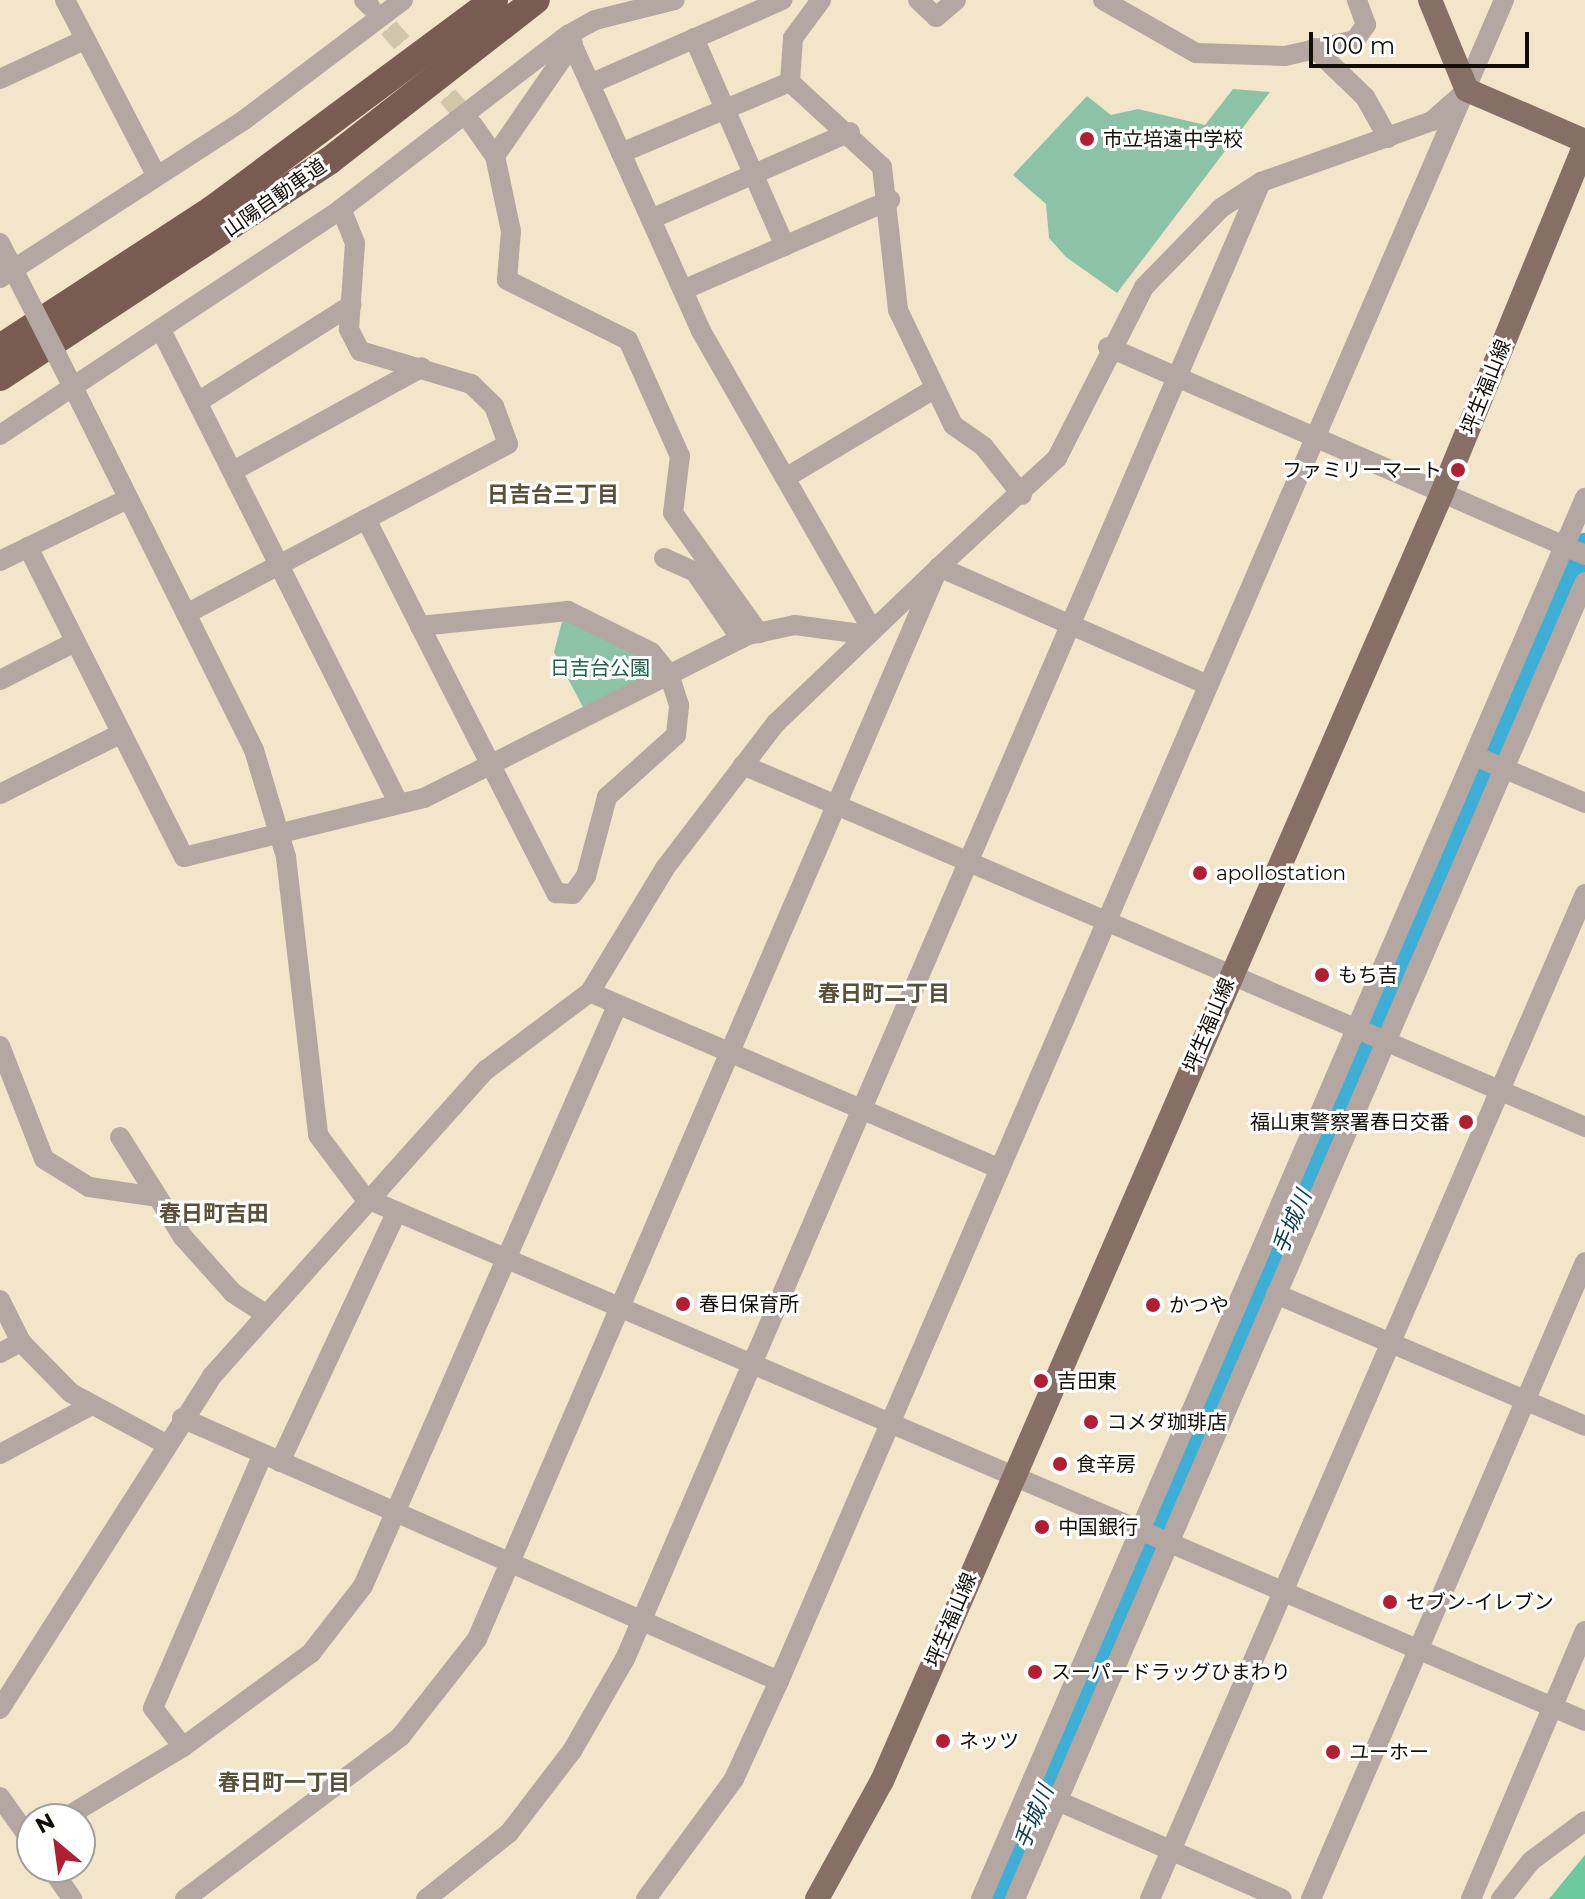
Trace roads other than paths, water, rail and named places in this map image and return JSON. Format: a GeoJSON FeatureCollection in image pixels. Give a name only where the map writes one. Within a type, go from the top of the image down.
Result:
{"type":"FeatureCollection","features":[{"type":"Feature","properties":{"kind":"highway","name":"山陽自動車道"},"geometry":{"type":"LineString","coordinates":[[0,348],[226,200],[494,0]]}},
{"type":"Feature","properties":{"kind":"highway","name":"山陽自動車道"},"geometry":{"type":"LineString","coordinates":[[0,377],[317,169],[536,0]]}},
{"type":"Feature","properties":{"kind":"main road"},"geometry":{"type":"LineString","coordinates":[[1430,0],[1467,90]]}},
{"type":"Feature","properties":{"kind":"main road","name":"坪生福山線"},"geometry":{"type":"LineString","coordinates":[[817,1899],[858,1833],[1442,493],[1585,142],[1467,90]]}},
{"type":"Feature","properties":{"kind":"street"},"geometry":{"type":"LineString","coordinates":[[65,0],[155,173]]}},
{"type":"Feature","properties":{"kind":"street"},"geometry":{"type":"LineString","coordinates":[[7,274],[155,173],[244,120],[403,0]]}},
{"type":"Feature","properties":{"kind":"street"},"geometry":{"type":"LineString","coordinates":[[0,435],[75,391],[341,209],[595,20],[675,0]]}},
{"type":"Feature","properties":{"kind":"street"},"geometry":{"type":"LineString","coordinates":[[590,84],[782,0]]}},
{"type":"Feature","properties":{"kind":"street"},"geometry":{"type":"LineString","coordinates":[[790,82],[793,38],[821,0]]}},
{"type":"Feature","properties":{"kind":"street"},"geometry":{"type":"LineString","coordinates":[[918,0],[936,17],[956,0]]}},
{"type":"Feature","properties":{"kind":"street"},"geometry":{"type":"LineString","coordinates":[[1103,0],[1196,53],[1285,56],[1355,40],[1366,25],[1357,0]]}},
{"type":"Feature","properties":{"kind":"street"},"geometry":{"type":"LineString","coordinates":[[646,1899],[734,1779],[779,1681],[887,1423],[1504,0]]}},
{"type":"Feature","properties":{"kind":"street"},"geometry":{"type":"LineString","coordinates":[[694,38],[785,246]]}},
{"type":"Feature","properties":{"kind":"street"},"geometry":{"type":"LineString","coordinates":[[571,39],[683,290],[787,477],[866,630]]}},
{"type":"Feature","properties":{"kind":"street"},"geometry":{"type":"LineString","coordinates":[[495,156],[571,39]]}},
{"type":"Feature","properties":{"kind":"street"},"geometry":{"type":"LineString","coordinates":[[0,79],[84,40]]}},
{"type":"Feature","properties":{"kind":"street"},"geometry":{"type":"LineString","coordinates":[[1314,48],[1365,97],[1388,138]]}},
{"type":"Feature","properties":{"kind":"street"},"geometry":{"type":"LineString","coordinates":[[621,153],[723,107],[790,82]]}},
{"type":"Feature","properties":{"kind":"street"},"geometry":{"type":"LineString","coordinates":[[790,82],[850,132],[882,167],[890,200],[890,279],[934,389],[953,425],[984,447],[1022,495]]}},
{"type":"Feature","properties":{"kind":"street"},"geometry":{"type":"LineString","coordinates":[[0,1709],[164,1443],[265,1314],[365,1198],[486,1070],[590,992],[665,868],[743,765],[866,630],[1022,495],[1057,458],[1108,347],[1144,287],[1185,243],[1261,182],[1432,121],[1467,90]]}},
{"type":"Feature","properties":{"kind":"street"},"geometry":{"type":"LineString","coordinates":[[473,125],[495,156],[511,231],[507,280],[628,340],[680,456],[673,513],[750,636]]}},
{"type":"Feature","properties":{"kind":"street"},"geometry":{"type":"LineString","coordinates":[[651,219],[850,132]]}},
{"type":"Feature","properties":{"kind":"street"},"geometry":{"type":"LineString","coordinates":[[426,1899],[509,1833],[551,1783],[640,1622],[748,1363],[1073,626],[1261,182]]}},
{"type":"Feature","properties":{"kind":"street"},"geometry":{"type":"LineString","coordinates":[[683,290],[890,200]]}},
{"type":"Feature","properties":{"kind":"street"},"geometry":{"type":"LineString","coordinates":[[186,614],[283,560],[508,444],[494,406],[471,384],[360,351],[349,329],[355,243],[341,209]]}},
{"type":"Feature","properties":{"kind":"street"},"geometry":{"type":"LineString","coordinates":[[0,243],[7,274],[75,391],[254,750],[277,829],[318,1135],[365,1198],[395,1215],[505,1256],[618,1308],[1585,1721]]}},
{"type":"Feature","properties":{"kind":"street"},"geometry":{"type":"LineString","coordinates":[[201,400],[351,305]]}},
{"type":"Feature","properties":{"kind":"street"},"geometry":{"type":"LineString","coordinates":[[162,332],[201,400],[283,560],[397,800]]}},
{"type":"Feature","properties":{"kind":"street"},"geometry":{"type":"LineString","coordinates":[[1108,347],[1574,550]]}},
{"type":"Feature","properties":{"kind":"street"},"geometry":{"type":"LineString","coordinates":[[235,470],[422,367]]}},
{"type":"Feature","properties":{"kind":"street"},"geometry":{"type":"LineString","coordinates":[[787,477],[934,389]]}},
{"type":"Feature","properties":{"kind":"street"},"geometry":{"type":"LineString","coordinates":[[981,1899],[1154,1535],[1276,1294],[1381,1042],[1574,550],[1585,498]]}},
{"type":"Feature","properties":{"kind":"street"},"geometry":{"type":"LineString","coordinates":[[0,561],[127,499]]}},
{"type":"Feature","properties":{"kind":"street"},"geometry":{"type":"LineString","coordinates":[[366,519],[420,626],[556,893],[569,896],[586,876],[607,797],[676,735],[679,705],[669,674],[651,652],[568,611],[420,626]]}},
{"type":"Feature","properties":{"kind":"street"},"geometry":{"type":"LineString","coordinates":[[28,547],[184,857],[277,829],[346,822],[397,800],[424,798],[750,636],[795,625],[866,630]]}},
{"type":"Feature","properties":{"kind":"street"},"geometry":{"type":"LineString","coordinates":[[664,558],[695,572],[750,636]]}},
{"type":"Feature","properties":{"kind":"street"},"geometry":{"type":"LineString","coordinates":[[939,567],[1208,685]]}},
{"type":"Feature","properties":{"kind":"street"},"geometry":{"type":"LineString","coordinates":[[185,1899],[401,1736],[477,1639],[832,803],[939,567]]}},
{"type":"Feature","properties":{"kind":"street"},"geometry":{"type":"LineString","coordinates":[[1015,1899],[1058,1801],[1154,1535],[1356,1032],[1489,762],[1585,582]]}},
{"type":"Feature","properties":{"kind":"street"},"geometry":{"type":"LineString","coordinates":[[0,680],[75,642]]}},
{"type":"Feature","properties":{"kind":"street"},"geometry":{"type":"LineString","coordinates":[[0,794],[120,734]]}},
{"type":"Feature","properties":{"kind":"street"},"geometry":{"type":"LineString","coordinates":[[1489,762],[1585,803]]}},
{"type":"Feature","properties":{"kind":"street"},"geometry":{"type":"LineString","coordinates":[[743,765],[1231,973],[1356,1032],[1585,1127]]}},
{"type":"Feature","properties":{"kind":"street"},"geometry":{"type":"LineString","coordinates":[[1150,1899],[1585,894]]}},
{"type":"Feature","properties":{"kind":"street"},"geometry":{"type":"LineString","coordinates":[[590,992],[616,1008],[998,1168]]}},
{"type":"Feature","properties":{"kind":"street"},"geometry":{"type":"LineString","coordinates":[[90,1803],[183,1747],[330,1632],[363,1586],[616,1008]]}},
{"type":"Feature","properties":{"kind":"street"},"geometry":{"type":"LineString","coordinates":[[0,1046],[44,1159],[89,1187],[151,1196]]}},
{"type":"Feature","properties":{"kind":"street"},"geometry":{"type":"LineString","coordinates":[[120,1137],[151,1196],[222,1282],[265,1314]]}},
{"type":"Feature","properties":{"kind":"street"},"geometry":{"type":"LineString","coordinates":[[183,1747],[153,1708],[271,1459],[395,1215]]}},
{"type":"Feature","properties":{"kind":"street"},"geometry":{"type":"LineString","coordinates":[[1311,1899],[1585,1262]]}},
{"type":"Feature","properties":{"kind":"street"},"geometry":{"type":"LineString","coordinates":[[1276,1294],[1585,1426]]}},
{"type":"Feature","properties":{"kind":"street"},"geometry":{"type":"LineString","coordinates":[[0,1300],[21,1342],[90,1406],[164,1443]]}},
{"type":"Feature","properties":{"kind":"street"},"geometry":{"type":"LineString","coordinates":[[0,1353],[21,1342]]}},
{"type":"Feature","properties":{"kind":"street"},"geometry":{"type":"LineString","coordinates":[[0,1454],[90,1406]]}},
{"type":"Feature","properties":{"kind":"street"},"geometry":{"type":"LineString","coordinates":[[182,1418],[779,1681]]}},
{"type":"Feature","properties":{"kind":"street"},"geometry":{"type":"LineString","coordinates":[[1471,1899],[1585,1631]]}},
{"type":"Feature","properties":{"kind":"street"},"geometry":{"type":"LineString","coordinates":[[0,1797],[16,1819]]}},
{"type":"Feature","properties":{"kind":"street"},"geometry":{"type":"LineString","coordinates":[[1058,1801],[1282,1899]]}},
{"type":"Feature","properties":{"kind":"street"},"geometry":{"type":"LineString","coordinates":[[1501,1899],[1531,1861],[1585,1821]]}},
{"type":"Feature","properties":{"kind":"waterway","name":"手城川"},"geometry":{"type":"LineString","coordinates":[[998,1899],[1585,546]]}},
{"type":"Feature","properties":{"kind":"tunnel"},"geometry":{"type":"LineString","coordinates":[[369,5],[473,125]]}},
{"type":"Feature","properties":{"kind":"place","name":"市立培遠中学校"},"geometry":{"type":"Point","coordinates":[1087,139]}},
{"type":"Feature","properties":{"kind":"place","name":"ファミリーマート"},"geometry":{"type":"Point","coordinates":[1458,470]}},
{"type":"Feature","properties":{"kind":"place","name":"apollostation"},"geometry":{"type":"Point","coordinates":[1200,873]}},
{"type":"Feature","properties":{"kind":"place","name":"もち吉"},"geometry":{"type":"Point","coordinates":[1322,975]}},
{"type":"Feature","properties":{"kind":"place","name":"福山東警察署春日交番"},"geometry":{"type":"Point","coordinates":[1466,1122]}},
{"type":"Feature","properties":{"kind":"place","name":"春日保育所"},"geometry":{"type":"Point","coordinates":[683,1304]}},
{"type":"Feature","properties":{"kind":"place","name":"かつや"},"geometry":{"type":"Point","coordinates":[1153,1305]}},
{"type":"Feature","properties":{"kind":"place","name":"吉田東"},"geometry":{"type":"Point","coordinates":[1041,1381]}},
{"type":"Feature","properties":{"kind":"place","name":"コメダ珈琲店"},"geometry":{"type":"Point","coordinates":[1091,1422]}},
{"type":"Feature","properties":{"kind":"place","name":"食辛房"},"geometry":{"type":"Point","coordinates":[1060,1464]}},
{"type":"Feature","properties":{"kind":"place","name":"中国銀行"},"geometry":{"type":"Point","coordinates":[1042,1527]}},
{"type":"Feature","properties":{"kind":"place","name":"セブン-イレブン"},"geometry":{"type":"Point","coordinates":[1390,1602]}},
{"type":"Feature","properties":{"kind":"place","name":"スーパードラッグひまわり"},"geometry":{"type":"Point","coordinates":[1035,1672]}},
{"type":"Feature","properties":{"kind":"place","name":"ネッツ"},"geometry":{"type":"Point","coordinates":[943,1741]}},
{"type":"Feature","properties":{"kind":"place","name":"ユーホー"},"geometry":{"type":"Point","coordinates":[1333,1752]}},
{"type":"Feature","properties":{"kind":"district","name":"日吉台三丁目"},"geometry":{"type":"Point","coordinates":[553,495]}},
{"type":"Feature","properties":{"kind":"district","name":"春日町二丁目"},"geometry":{"type":"Point","coordinates":[884,994]}},
{"type":"Feature","properties":{"kind":"district","name":"春日町吉田"},"geometry":{"type":"Point","coordinates":[214,1214]}},
{"type":"Feature","properties":{"kind":"district","name":"春日町一丁目"},"geometry":{"type":"Point","coordinates":[284,1783]}},
{"type":"Feature","properties":{"kind":"park label","name":"日吉台公園"},"geometry":{"type":"Point","coordinates":[600,668]}}]}
